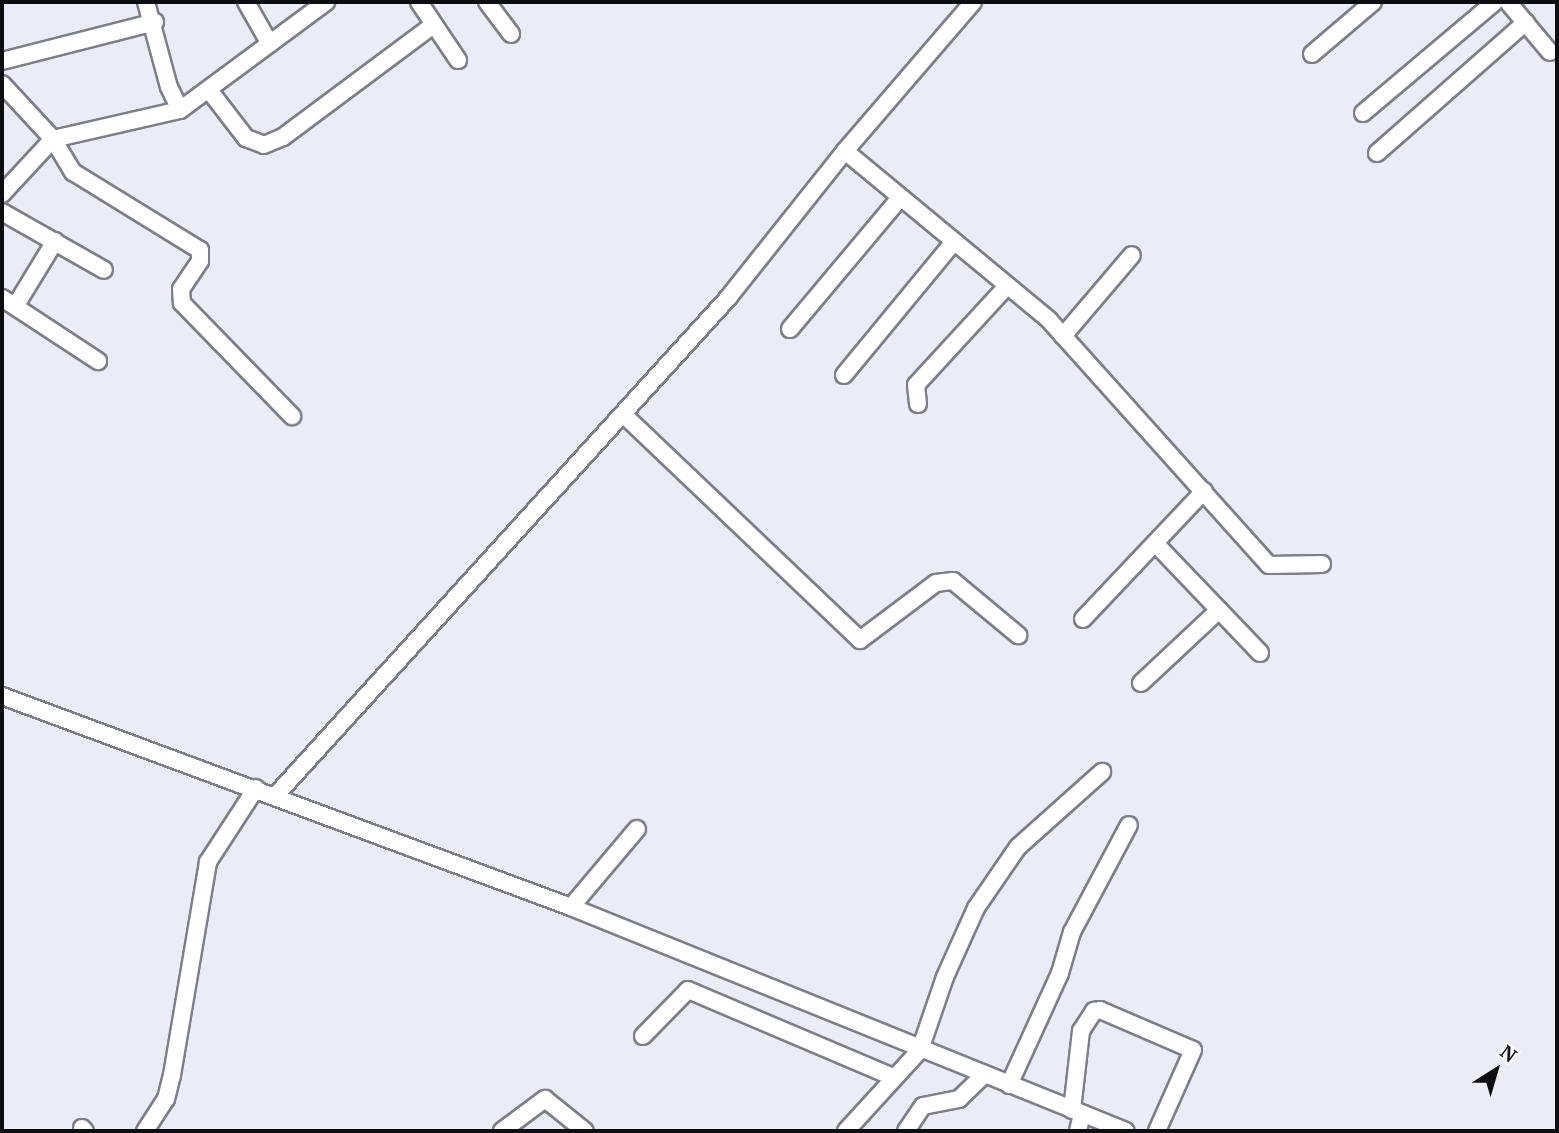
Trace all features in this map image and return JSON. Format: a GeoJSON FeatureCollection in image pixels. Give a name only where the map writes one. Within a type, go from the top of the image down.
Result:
{"type":"FeatureCollection","features":[{"type":"Feature","properties":{"kind":"street"},"geometry":{"type":"LineString","coordinates":[[146,2],[155,22],[160,60],[180,110]]}},
{"type":"Feature","properties":{"kind":"street"},"geometry":{"type":"LineString","coordinates":[[246,2],[270,44]]}},
{"type":"Feature","properties":{"kind":"street"},"geometry":{"type":"LineString","coordinates":[[2,194],[53,139],[180,110],[326,2]]}},
{"type":"Feature","properties":{"kind":"street"},"geometry":{"type":"LineString","coordinates":[[419,2],[458,60]]}},
{"type":"Feature","properties":{"kind":"street"},"geometry":{"type":"LineString","coordinates":[[487,2],[511,34]]}},
{"type":"Feature","properties":{"kind":"street"},"geometry":{"type":"LineString","coordinates":[[276,795],[728,298],[845,151],[974,2]]}},
{"type":"Feature","properties":{"kind":"street"},"geometry":{"type":"LineString","coordinates":[[1312,54],[1373,2]]}},
{"type":"Feature","properties":{"kind":"street"},"geometry":{"type":"LineString","coordinates":[[1363,113],[1494,2]]}},
{"type":"Feature","properties":{"kind":"street"},"geometry":{"type":"LineString","coordinates":[[1508,2],[1550,52]]}},
{"type":"Feature","properties":{"kind":"street"},"geometry":{"type":"LineString","coordinates":[[2,61],[155,22]]}},
{"type":"Feature","properties":{"kind":"street"},"geometry":{"type":"LineString","coordinates":[[1377,153],[1526,22]]}},
{"type":"Feature","properties":{"kind":"street"},"geometry":{"type":"LineString","coordinates":[[209,90],[246,138],[264,145],[283,137],[433,25]]}},
{"type":"Feature","properties":{"kind":"street"},"geometry":{"type":"LineString","coordinates":[[2,84],[53,139],[73,172],[200,250],[200,261],[181,289],[181,303],[292,416]]}},
{"type":"Feature","properties":{"kind":"street"},"geometry":{"type":"LineString","coordinates":[[845,151],[1063,336],[1269,565],[1322,564]]}},
{"type":"Feature","properties":{"kind":"street"},"geometry":{"type":"LineString","coordinates":[[790,329],[900,198]]}},
{"type":"Feature","properties":{"kind":"street"},"geometry":{"type":"LineString","coordinates":[[2,212],[104,270]]}},
{"type":"Feature","properties":{"kind":"street"},"geometry":{"type":"LineString","coordinates":[[55,242],[9,302],[98,361]]}},
{"type":"Feature","properties":{"kind":"street"},"geometry":{"type":"LineString","coordinates":[[844,375],[953,243]]}},
{"type":"Feature","properties":{"kind":"street"},"geometry":{"type":"LineString","coordinates":[[1063,336],[1132,255]]}},
{"type":"Feature","properties":{"kind":"street"},"geometry":{"type":"LineString","coordinates":[[919,404],[916,385],[1006,287]]}},
{"type":"Feature","properties":{"kind":"street"},"geometry":{"type":"LineString","coordinates":[[624,415],[860,640],[936,583],[953,581],[1018,635]]}},
{"type":"Feature","properties":{"kind":"street"},"geometry":{"type":"LineString","coordinates":[[1083,619],[1204,491]]}},
{"type":"Feature","properties":{"kind":"street"},"geometry":{"type":"LineString","coordinates":[[1155,543],[1260,653]]}},
{"type":"Feature","properties":{"kind":"street"},"geometry":{"type":"LineString","coordinates":[[1140,683],[1219,610]]}},
{"type":"Feature","properties":{"kind":"street"},"geometry":{"type":"LineString","coordinates":[[2,696],[276,795],[571,907],[1126,1131]]}},
{"type":"Feature","properties":{"kind":"street"},"geometry":{"type":"LineString","coordinates":[[846,1131],[920,1050],[945,976],[976,908],[1018,847],[1102,772]]}},
{"type":"Feature","properties":{"kind":"street"},"geometry":{"type":"LineString","coordinates":[[145,1131],[166,1099],[172,1076],[208,862],[256,788]]}},
{"type":"Feature","properties":{"kind":"street"},"geometry":{"type":"LineString","coordinates":[[1009,1085],[1060,972],[1072,932],[1129,825]]}},
{"type":"Feature","properties":{"kind":"street"},"geometry":{"type":"LineString","coordinates":[[571,907],[637,829]]}},
{"type":"Feature","properties":{"kind":"street"},"geometry":{"type":"LineString","coordinates":[[642,1036],[688,990],[893,1077]]}},
{"type":"Feature","properties":{"kind":"street"},"geometry":{"type":"LineString","coordinates":[[1078,1131],[1080,1031],[1094,1011],[1100,1010],[1193,1050],[1157,1131]]}},
{"type":"Feature","properties":{"kind":"street"},"geometry":{"type":"LineString","coordinates":[[906,1131],[922,1106],[959,1099],[985,1074]]}},
{"type":"Feature","properties":{"kind":"street"},"geometry":{"type":"LineString","coordinates":[[502,1131],[545,1099],[584,1131]]}}]}
